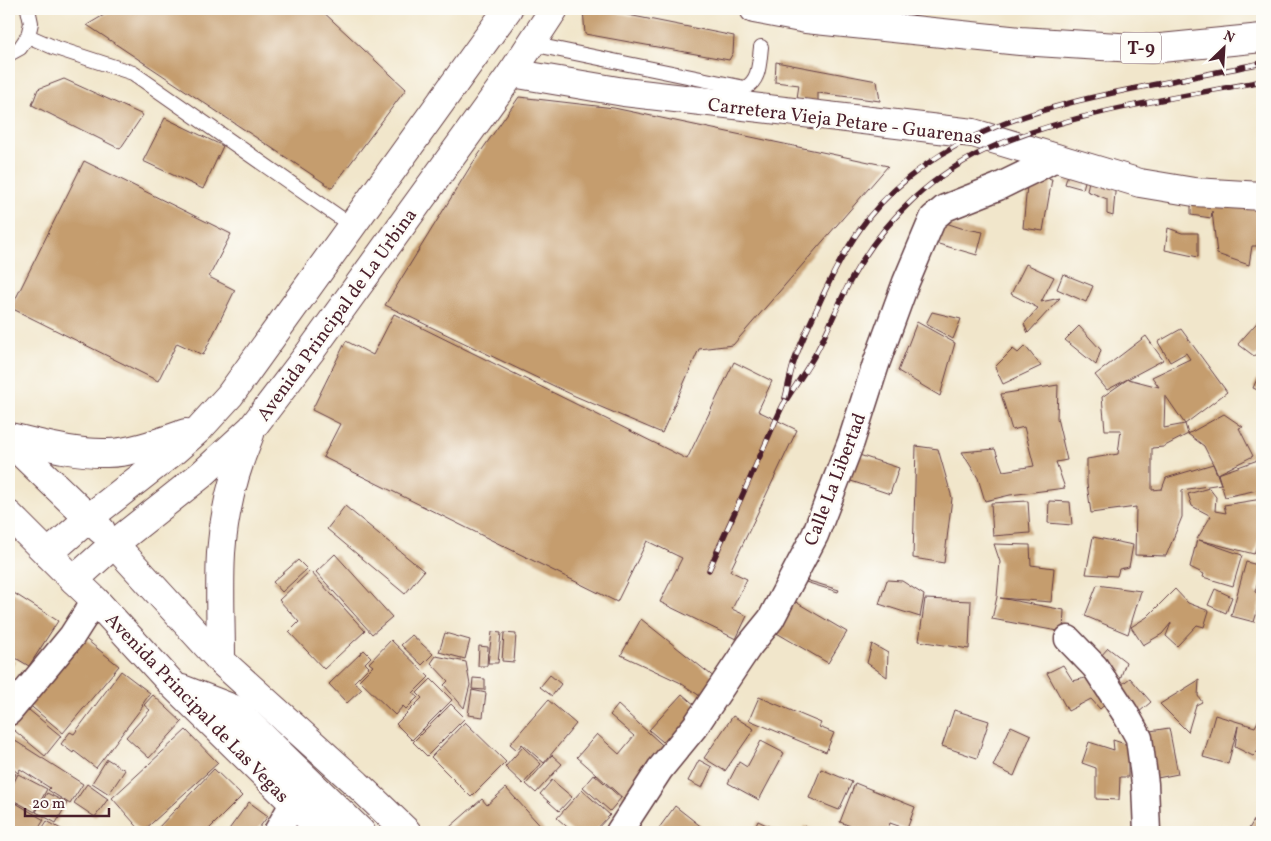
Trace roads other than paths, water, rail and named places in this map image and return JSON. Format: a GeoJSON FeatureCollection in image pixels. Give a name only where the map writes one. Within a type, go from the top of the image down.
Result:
{"type":"FeatureCollection","features":[{"type":"Feature","properties":{"kind":"main road","name":"Avenida Principal de La Urbina"},"geometry":{"type":"LineString","coordinates":[[48,554],[90,517],[174,451],[199,429],[230,395],[508,9]]}},
{"type":"Feature","properties":{"kind":"main road","name":"Avenida Principal de La Urbina"},"geometry":{"type":"LineString","coordinates":[[74,580],[114,544],[201,475],[252,428],[310,352],[512,73],[554,9]]}},
{"type":"Feature","properties":{"kind":"main road","name":"T-9"},"geometry":{"type":"LineString","coordinates":[[754,9],[806,19],[1020,41],[1150,49],[1262,38]]}},
{"type":"Feature","properties":{"kind":"main road","name":"Carretera Vieja Petare - Guarenas"},"geometry":{"type":"LineString","coordinates":[[512,73],[624,92],[973,133],[1140,183],[1194,192],[1262,196]]}},
{"type":"Feature","properties":{"kind":"main road"},"geometry":{"type":"LineString","coordinates":[[234,709],[221,661],[221,553],[230,488],[252,428]]}},
{"type":"Feature","properties":{"kind":"main road"},"geometry":{"type":"LineString","coordinates":[[9,436],[68,451],[109,454],[149,446],[199,429]]}},
{"type":"Feature","properties":{"kind":"main road"},"geometry":{"type":"LineString","coordinates":[[9,441],[90,517],[221,661],[407,832]]}},
{"type":"Feature","properties":{"kind":"main road","name":"Avenida Principal de Las Vegas"},"geometry":{"type":"LineString","coordinates":[[9,515],[95,600],[174,686],[323,832]]}},
{"type":"Feature","properties":{"kind":"main road"},"geometry":{"type":"LineString","coordinates":[[174,686],[234,709],[361,832]]}},
{"type":"Feature","properties":{"kind":"street","name":"Calle La Libertad"},"geometry":{"type":"LineString","coordinates":[[619,832],[660,769],[696,725],[750,646],[771,619],[815,535],[851,442],[876,364],[906,282],[933,218],[945,208],[998,187],[1055,158]]}},
{"type":"Feature","properties":{"kind":"street"},"geometry":{"type":"LineString","coordinates":[[9,712],[72,636],[95,600]]}},
{"type":"Feature","properties":{"kind":"street"},"geometry":{"type":"LineString","coordinates":[[1068,639],[1095,667],[1139,738],[1145,784],[1146,832]]}},
{"type":"Feature","properties":{"kind":"street"},"geometry":{"type":"LineString","coordinates":[[277,832],[293,804]]}},
{"type":"Feature","properties":{"kind":"lane"},"geometry":{"type":"LineString","coordinates":[[9,54],[20,48],[28,36],[31,23],[28,9]]}},
{"type":"Feature","properties":{"kind":"lane"},"geometry":{"type":"LineString","coordinates":[[28,36],[53,47],[133,74],[352,226]]}},
{"type":"Feature","properties":{"kind":"lane"},"geometry":{"type":"LineString","coordinates":[[531,44],[744,88],[752,84],[756,79],[761,47]]}},
{"type":"Feature","properties":{"kind":"railway"},"geometry":{"type":"LineString","coordinates":[[785,398],[793,365],[803,338],[838,264],[869,217],[897,188],[928,163],[961,143],[996,127],[1032,114],[1108,94],[1262,63]]}},
{"type":"Feature","properties":{"kind":"railway"},"geometry":{"type":"LineString","coordinates":[[709,570],[783,405],[817,351],[852,278],[879,236],[913,199],[953,168],[997,145],[1028,133],[1094,114],[1262,81]]}}]}
